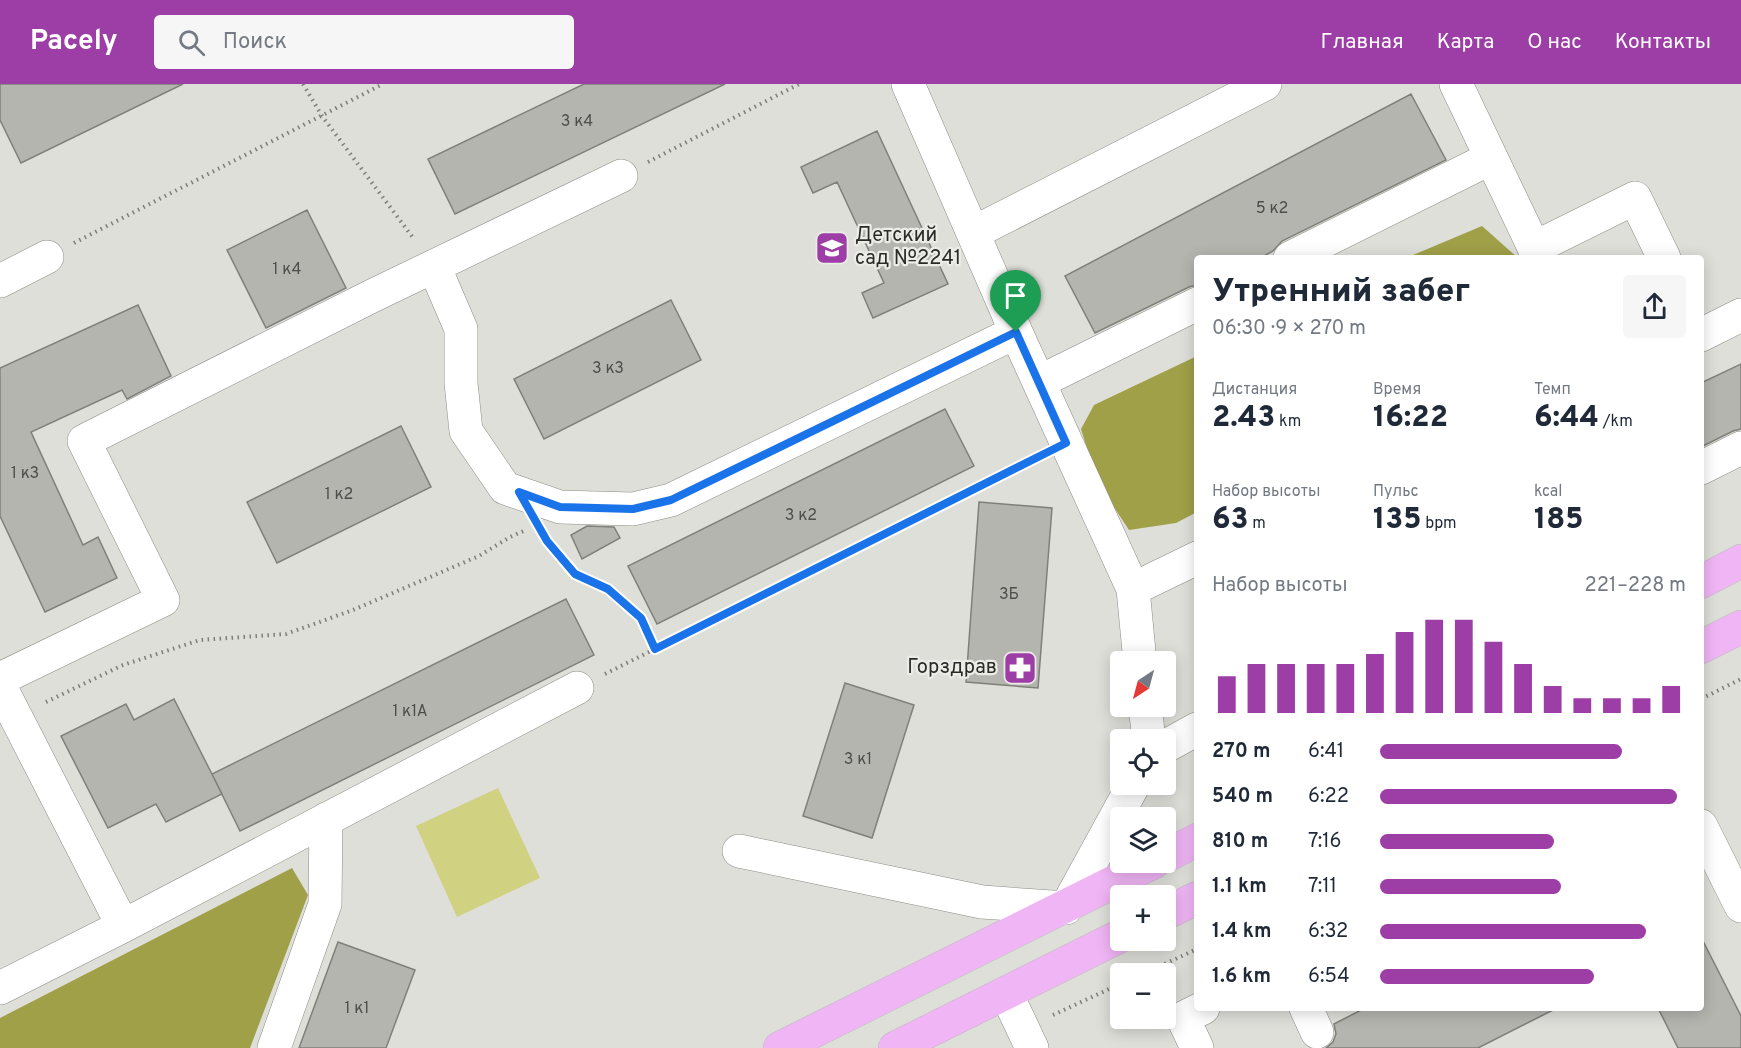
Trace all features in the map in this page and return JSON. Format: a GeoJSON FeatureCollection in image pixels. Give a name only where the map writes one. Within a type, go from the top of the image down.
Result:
{"type":"FeatureCollection","features":[{"type":"Feature","properties":{"kind":"main road"},"geometry":{"type":"LineString","coordinates":[[1704,580],[1741,561]]}},
{"type":"Feature","properties":{"kind":"main road"},"geometry":{"type":"LineString","coordinates":[[1704,646],[1741,627]]}},
{"type":"Feature","properties":{"kind":"main road"},"geometry":{"type":"LineString","coordinates":[[1176,851],[1194,842]]}},
{"type":"Feature","properties":{"kind":"main road"},"geometry":{"type":"LineString","coordinates":[[780,1048],[1133,873]]}},
{"type":"Feature","properties":{"kind":"main road"},"geometry":{"type":"LineString","coordinates":[[1176,908],[1194,899]]}},
{"type":"Feature","properties":{"kind":"main road"},"geometry":{"type":"LineString","coordinates":[[895,1048],[1110,941]]}},
{"type":"Feature","properties":{"kind":"lane"},"geometry":{"type":"LineString","coordinates":[[973,233],[1265,84]]}},
{"type":"Feature","properties":{"kind":"lane"},"geometry":{"type":"LineString","coordinates":[[1456,84],[1537,253],[1635,198],[1663,255]]}},
{"type":"Feature","properties":{"kind":"lane"},"geometry":{"type":"LineString","coordinates":[[916,87],[973,233],[1133,589],[1139,651]]}},
{"type":"Feature","properties":{"kind":"lane"},"geometry":{"type":"LineString","coordinates":[[1296,255],[1491,158]]}},
{"type":"Feature","properties":{"kind":"lane"},"geometry":{"type":"LineString","coordinates":[[0,679],[163,600],[84,441],[434,266],[621,176]]}},
{"type":"Feature","properties":{"kind":"lane"},"geometry":{"type":"LineString","coordinates":[[0,281],[47,256]]}},
{"type":"Feature","properties":{"kind":"lane"},"geometry":{"type":"LineString","coordinates":[[434,266],[461,328],[461,383],[466,431],[505,488],[560,507],[633,509],[671,500],[1016,332]]}},
{"type":"Feature","properties":{"kind":"lane"},"geometry":{"type":"LineString","coordinates":[[1039,382],[1194,305]]}},
{"type":"Feature","properties":{"kind":"lane"},"geometry":{"type":"LineString","coordinates":[[1704,334],[1741,315]]}},
{"type":"Feature","properties":{"kind":"lane"},"geometry":{"type":"LineString","coordinates":[[1704,466],[1741,448]]}},
{"type":"Feature","properties":{"kind":"lane"},"geometry":{"type":"LineString","coordinates":[[1133,589],[1194,559]]}},
{"type":"Feature","properties":{"kind":"lane"},"geometry":{"type":"LineString","coordinates":[[0,686],[123,926]]}},
{"type":"Feature","properties":{"kind":"lane"},"geometry":{"type":"LineString","coordinates":[[0,988],[577,688]]}},
{"type":"Feature","properties":{"kind":"lane"},"geometry":{"type":"LineString","coordinates":[[1176,741],[1194,731]]}},
{"type":"Feature","properties":{"kind":"lane"},"geometry":{"type":"LineString","coordinates":[[739,851],[982,902],[1066,908],[1128,795]]}},
{"type":"Feature","properties":{"kind":"lane"},"geometry":{"type":"LineString","coordinates":[[274,1048],[325,904],[326,819]]}},
{"type":"Feature","properties":{"kind":"lane"},"geometry":{"type":"LineString","coordinates":[[1704,832],[1741,906]]}},
{"type":"Feature","properties":{"kind":"lane"},"geometry":{"type":"LineString","coordinates":[[1006,993],[1027,1039]]}},
{"type":"Feature","properties":{"kind":"lane"},"geometry":{"type":"LineString","coordinates":[[1197,1011],[1183,1018],[1197,1048]]}},
{"type":"Feature","properties":{"kind":"path"},"geometry":{"type":"LineString","coordinates":[[303,84],[322,116],[434,266]]}},
{"type":"Feature","properties":{"kind":"path"},"geometry":{"type":"LineString","coordinates":[[47,256],[383,84]]}},
{"type":"Feature","properties":{"kind":"path"},"geometry":{"type":"LineString","coordinates":[[621,176],[799,84]]}},
{"type":"Feature","properties":{"kind":"path"},"geometry":{"type":"LineString","coordinates":[[577,688],[1066,443]]}},
{"type":"Feature","properties":{"kind":"path"},"geometry":{"type":"LineString","coordinates":[[519,492],[547,541],[575,574],[608,589],[641,618],[655,649]]}},
{"type":"Feature","properties":{"kind":"path"},"geometry":{"type":"LineString","coordinates":[[16,717],[123,665],[200,640],[286,634],[353,610],[468,561],[510,537],[538,525]]}},
{"type":"Feature","properties":{"kind":"path"},"geometry":{"type":"LineString","coordinates":[[1704,698],[1741,679]]}},
{"type":"Feature","properties":{"kind":"path"},"geometry":{"type":"LineString","coordinates":[[1167,963],[1194,950]]}},
{"type":"Feature","properties":{"kind":"path"},"geometry":{"type":"LineString","coordinates":[[1027,1039],[1110,990]]}},
{"type":"Feature","properties":{"kind":"green space"},"geometry":{"type":"Polygon","coordinates":[[[498,788],[540,878],[457,917],[416,826],[498,788]]]}},
{"type":"Feature","properties":{"kind":"shaded area"},"geometry":{"type":"Polygon","coordinates":[[[1482,226],[1515,255],[1413,255],[1482,226]]]}},
{"type":"Feature","properties":{"kind":"shaded area"},"geometry":{"type":"Polygon","coordinates":[[[1194,357],[1194,514],[1176,523],[1129,530],[1098,483],[1081,429],[1094,405],[1194,357]]]}},
{"type":"Feature","properties":{"kind":"shaded area"},"geometry":{"type":"Polygon","coordinates":[[[292,868],[308,895],[250,1048],[0,1048],[0,1018],[292,868]]]}},
{"type":"Feature","properties":{"kind":"building"},"geometry":{"type":"Polygon","coordinates":[[[0,84],[183,84],[21,163],[0,120],[0,84]]]}},
{"type":"Feature","properties":{"kind":"building"},"geometry":{"type":"Polygon","coordinates":[[[584,84],[725,84],[455,214],[428,159],[584,84]]]}},
{"type":"Feature","properties":{"kind":"building"},"geometry":{"type":"Polygon","coordinates":[[[1411,94],[1446,160],[1282,241],[1266,255],[1194,255],[1194,286],[1095,333],[1065,276],[1411,94]]]}},
{"type":"Feature","properties":{"kind":"building"},"geometry":{"type":"Polygon","coordinates":[[[877,131],[948,284],[873,318],[862,293],[884,283],[837,182],[813,193],[801,167],[877,131]]]}},
{"type":"Feature","properties":{"kind":"building"},"geometry":{"type":"Polygon","coordinates":[[[307,210],[346,288],[266,328],[227,250],[307,210]]]}},
{"type":"Feature","properties":{"kind":"building"},"geometry":{"type":"Polygon","coordinates":[[[671,300],[701,360],[544,439],[514,379],[671,300]]]}},
{"type":"Feature","properties":{"kind":"building"},"geometry":{"type":"Polygon","coordinates":[[[138,305],[171,376],[127,399],[122,390],[31,432],[83,545],[98,537],[117,578],[45,612],[0,516],[0,368],[138,305]]]}},
{"type":"Feature","properties":{"kind":"building"},"geometry":{"type":"Polygon","coordinates":[[[1741,364],[1741,429],[1704,446],[1704,382],[1741,364]]]}},
{"type":"Feature","properties":{"kind":"building"},"geometry":{"type":"Polygon","coordinates":[[[945,409],[974,466],[657,624],[628,566],[945,409]]]}},
{"type":"Feature","properties":{"kind":"building"},"geometry":{"type":"Polygon","coordinates":[[[401,426],[431,487],[277,563],[247,502],[401,426]]]}},
{"type":"Feature","properties":{"kind":"building"},"geometry":{"type":"Polygon","coordinates":[[[979,502],[1052,508],[1038,688],[966,682],[979,502]]]}},
{"type":"Feature","properties":{"kind":"building"},"geometry":{"type":"Polygon","coordinates":[[[587,526],[614,527],[620,538],[582,559],[571,535],[587,526]]]}},
{"type":"Feature","properties":{"kind":"building"},"geometry":{"type":"Polygon","coordinates":[[[566,599],[594,655],[240,831],[212,774],[566,599]]]}},
{"type":"Feature","properties":{"kind":"building"},"geometry":{"type":"Polygon","coordinates":[[[845,683],[914,705],[872,838],[803,816],[845,683]]]}},
{"type":"Feature","properties":{"kind":"building"},"geometry":{"type":"Polygon","coordinates":[[[174,699],[222,794],[166,822],[156,804],[108,828],[61,736],[126,704],[134,720],[174,699]]]}},
{"type":"Feature","properties":{"kind":"building"},"geometry":{"type":"Polygon","coordinates":[[[338,942],[415,970],[386,1048],[299,1048],[338,942]]]}},
{"type":"Feature","properties":{"kind":"building"},"geometry":{"type":"Polygon","coordinates":[[[1704,943],[1741,1016],[1741,1048],[1678,1048],[1660,1011],[1704,1011],[1704,943]]]}},
{"type":"Feature","properties":{"kind":"building"},"geometry":{"type":"Polygon","coordinates":[[[1359,1011],[1551,1011],[1478,1048],[1326,1048],[1333,1042],[1336,1034],[1334,1024],[1359,1011]]]}},
{"type":"Feature","properties":{"kind":"place","name":"Детский сад №2241"},"geometry":{"type":"Point","coordinates":[832,248]}},
{"type":"Feature","properties":{"kind":"place","name":"Горздрав"},"geometry":{"type":"Point","coordinates":[1020,668]}},
{"type":"Feature","properties":{"kind":"route"},"geometry":{"type":"LineString","coordinates":[[1016,332],[1066,443],[655,649],[641,618],[608,589],[575,574],[547,541],[519,492],[560,507],[633,509],[671,500],[1016,332]]}}]}
